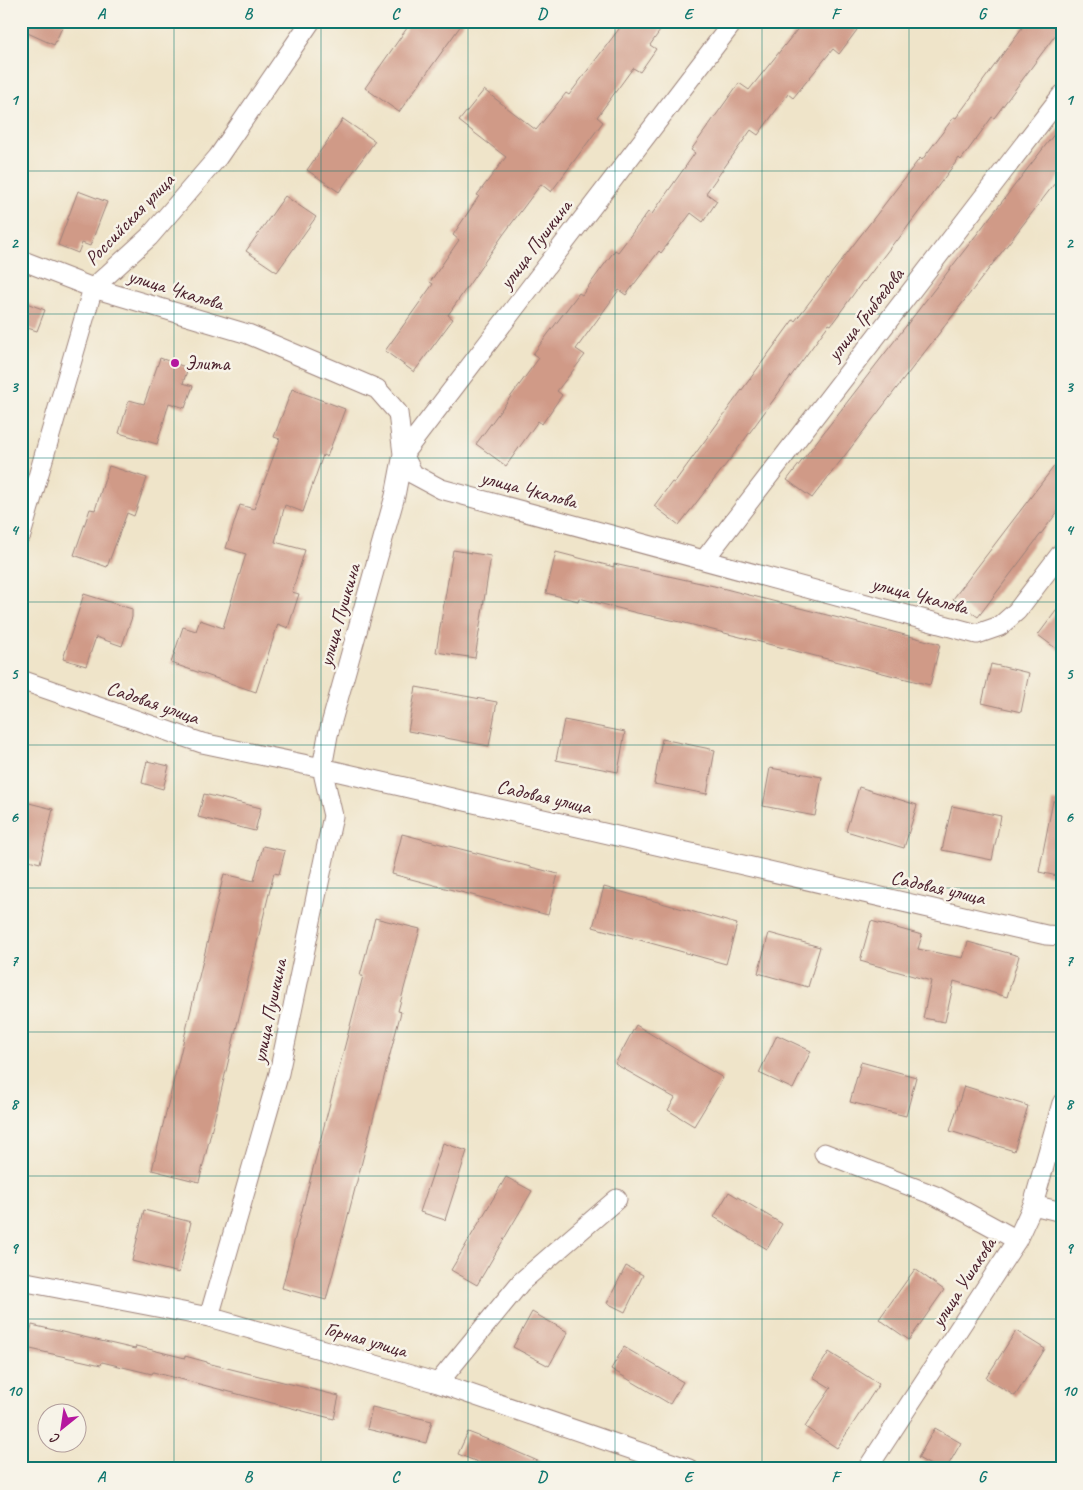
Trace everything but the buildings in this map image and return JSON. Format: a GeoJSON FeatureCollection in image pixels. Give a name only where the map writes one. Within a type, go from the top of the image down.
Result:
{"type":"FeatureCollection","features":[{"type":"Feature","properties":{"kind":"street","name":"Российская улица"},"geometry":{"type":"LineString","coordinates":[[21,535],[93,288],[149,237],[218,157],[311,21]]}},
{"type":"Feature","properties":{"kind":"street","name":"улица Пушкина"},"geometry":{"type":"LineString","coordinates":[[209,1317],[279,1073],[332,816],[322,768],[328,736],[395,496],[403,454],[734,21]]}},
{"type":"Feature","properties":{"kind":"street","name":"улица Грибоедова"},"geometry":{"type":"LineString","coordinates":[[704,560],[1062,95]]}},
{"type":"Feature","properties":{"kind":"street","name":"улица Чкалова"},"geometry":{"type":"LineString","coordinates":[[21,260],[93,288],[248,334],[377,388],[398,413],[403,454],[413,474],[440,488],[977,634],[1000,626],[1017,611],[1062,552]]}},
{"type":"Feature","properties":{"kind":"street","name":"Садовая улица"},"geometry":{"type":"LineString","coordinates":[[21,680],[202,743],[322,768],[1046,935],[1062,936]]}},
{"type":"Feature","properties":{"kind":"street","name":"улица Ушакова"},"geometry":{"type":"LineString","coordinates":[[867,1469],[1017,1240],[1033,1205],[1062,1104]]}},
{"type":"Feature","properties":{"kind":"street"},"geometry":{"type":"LineString","coordinates":[[824,1153],[936,1196],[1017,1240]]}},
{"type":"Feature","properties":{"kind":"street"},"geometry":{"type":"LineString","coordinates":[[438,1383],[521,1282],[617,1199]]}},
{"type":"Feature","properties":{"kind":"street"},"geometry":{"type":"LineString","coordinates":[[1033,1205],[1062,1212]]}},
{"type":"Feature","properties":{"kind":"street","name":"Горная улица"},"geometry":{"type":"LineString","coordinates":[[21,1282],[209,1317],[438,1383],[689,1469]]}},
{"type":"Feature","properties":{"kind":"place","name":"Элита"},"geometry":{"type":"Point","coordinates":[175,363]}}]}
